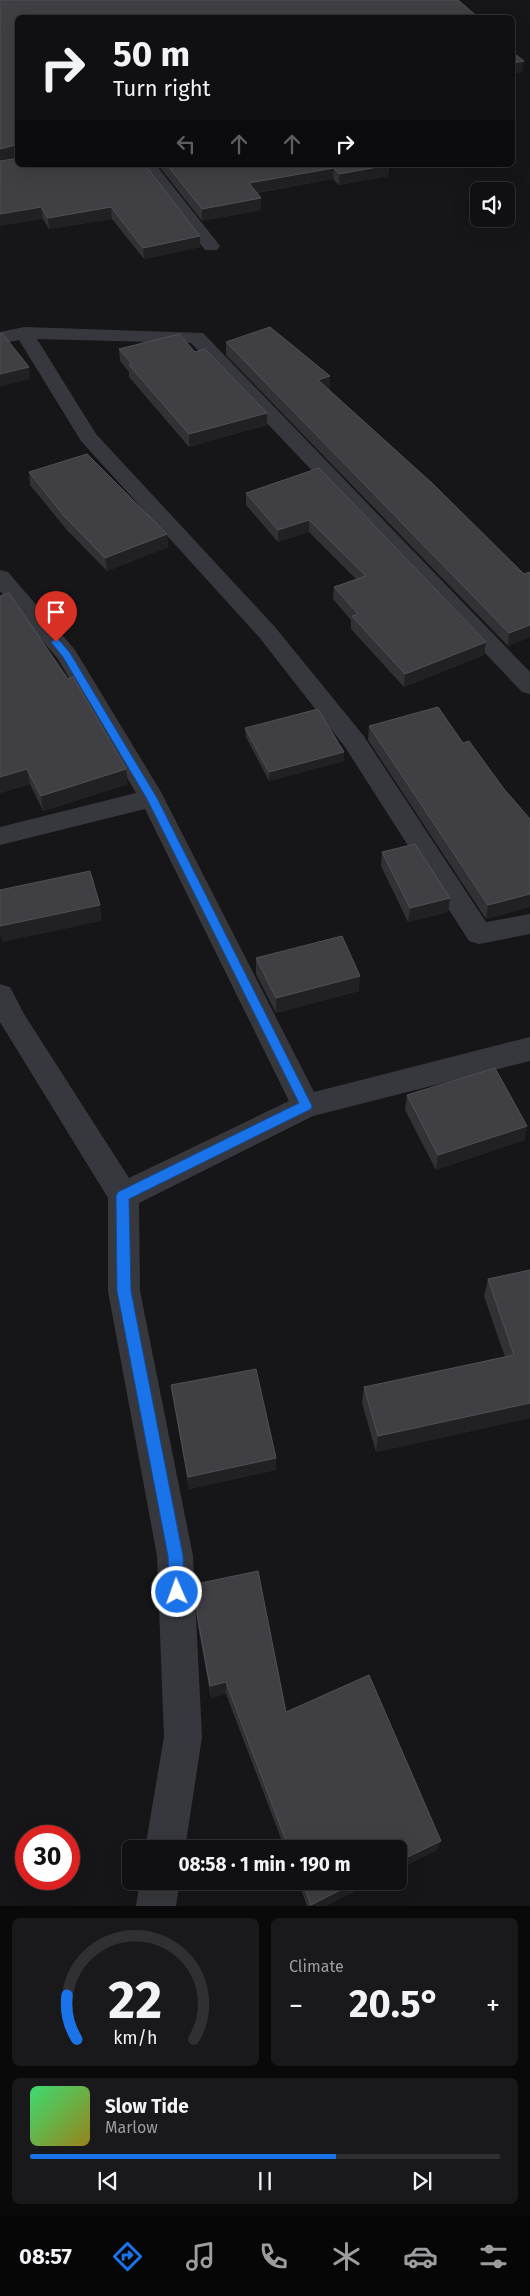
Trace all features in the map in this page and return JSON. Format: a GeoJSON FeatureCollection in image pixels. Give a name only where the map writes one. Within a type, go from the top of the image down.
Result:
{"type":"FeatureCollection","features":[{"type":"Feature","properties":{"kind":"street"},"geometry":{"type":"LineString","coordinates":[[149,167],[211,246]]}},
{"type":"Feature","properties":{"kind":"street"},"geometry":{"type":"LineString","coordinates":[[0,338],[24,333],[196,337],[530,686]]}},
{"type":"Feature","properties":{"kind":"street"},"geometry":{"type":"LineString","coordinates":[[24,333],[88,437],[266,632],[354,741],[479,934],[530,924]]}},
{"type":"Feature","properties":{"kind":"street"},"geometry":{"type":"LineString","coordinates":[[0,577],[67,655],[152,798],[306,1106]]}},
{"type":"Feature","properties":{"kind":"street"},"geometry":{"type":"LineString","coordinates":[[0,836],[152,798]]}},
{"type":"Feature","properties":{"kind":"street"},"geometry":{"type":"LineString","coordinates":[[0,995],[14,1022],[123,1196],[124,1291],[175,1556],[182,1737],[166,1840]]}},
{"type":"Feature","properties":{"kind":"street"},"geometry":{"type":"LineString","coordinates":[[123,1196],[306,1106],[530,1049]]}},
{"type":"Feature","properties":{"kind":"street"},"geometry":{"type":"LineString","coordinates":[[156,1906],[159,1890]]}},
{"type":"Feature","properties":{"kind":"building"},"geometry":{"type":"Polygon","coordinates":[[[0,0],[458,0],[476,15],[15,15],[15,145],[0,149],[0,0]]]}},
{"type":"Feature","properties":{"kind":"building"},"geometry":{"type":"Polygon","coordinates":[[[515,54],[524,61],[515,62],[515,54]]]}},
{"type":"Feature","properties":{"kind":"building"},"geometry":{"type":"Polygon","coordinates":[[[15,158],[15,167],[147,167],[200,236],[143,248],[111,207],[48,218],[41,207],[0,214],[0,161],[15,158]]]}},
{"type":"Feature","properties":{"kind":"building"},"geometry":{"type":"Polygon","coordinates":[[[169,167],[378,167],[339,174],[334,168],[249,183],[261,198],[202,209],[169,167]]]}},
{"type":"Feature","properties":{"kind":"building"},"geometry":{"type":"Polygon","coordinates":[[[270,327],[330,376],[318,380],[432,483],[524,574],[530,573],[530,625],[509,633],[226,342],[270,327]]]}},
{"type":"Feature","properties":{"kind":"building"},"geometry":{"type":"Polygon","coordinates":[[[2,333],[29,367],[0,374],[0,334],[2,333]]]}},
{"type":"Feature","properties":{"kind":"building"},"geometry":{"type":"Polygon","coordinates":[[[179,334],[195,352],[205,349],[267,413],[189,434],[129,365],[132,364],[119,349],[179,334]]]}},
{"type":"Feature","properties":{"kind":"building"},"geometry":{"type":"Polygon","coordinates":[[[87,454],[167,534],[105,558],[64,516],[29,472],[87,454]]]}},
{"type":"Feature","properties":{"kind":"building"},"geometry":{"type":"Polygon","coordinates":[[[319,468],[486,642],[405,674],[352,616],[358,614],[334,587],[366,576],[309,520],[278,530],[246,493],[319,468]]]}},
{"type":"Feature","properties":{"kind":"building"},"geometry":{"type":"Polygon","coordinates":[[[9,593],[68,679],[73,677],[126,769],[41,796],[27,769],[0,777],[0,596],[9,593]]]}},
{"type":"Feature","properties":{"kind":"building"},"geometry":{"type":"Polygon","coordinates":[[[438,707],[463,743],[469,741],[504,789],[530,819],[530,894],[488,905],[369,726],[438,707]]]}},
{"type":"Feature","properties":{"kind":"building"},"geometry":{"type":"Polygon","coordinates":[[[318,709],[344,752],[269,772],[245,728],[318,709]]]}},
{"type":"Feature","properties":{"kind":"building"},"geometry":{"type":"Polygon","coordinates":[[[415,844],[450,898],[410,908],[382,852],[415,844]]]}},
{"type":"Feature","properties":{"kind":"building"},"geometry":{"type":"Polygon","coordinates":[[[90,871],[100,905],[0,926],[0,890],[90,871]]]}},
{"type":"Feature","properties":{"kind":"building"},"geometry":{"type":"Polygon","coordinates":[[[342,936],[360,976],[276,998],[256,958],[342,936]]]}},
{"type":"Feature","properties":{"kind":"building"},"geometry":{"type":"Polygon","coordinates":[[[495,1068],[527,1126],[438,1155],[407,1095],[495,1068]]]}},
{"type":"Feature","properties":{"kind":"building"},"geometry":{"type":"Polygon","coordinates":[[[530,1270],[530,1403],[378,1436],[364,1387],[514,1355],[488,1279],[530,1270]]]}},
{"type":"Feature","properties":{"kind":"building"},"geometry":{"type":"Polygon","coordinates":[[[256,1369],[276,1458],[188,1477],[171,1385],[256,1369]]]}},
{"type":"Feature","properties":{"kind":"building"},"geometry":{"type":"Polygon","coordinates":[[[258,1571],[286,1712],[369,1675],[441,1841],[407,1857],[407,1840],[286,1840],[226,1682],[210,1686],[197,1614],[196,1584],[258,1571]]]}},
{"type":"Feature","properties":{"kind":"building"},"geometry":{"type":"Polygon","coordinates":[[[305,1890],[340,1890],[311,1905],[305,1890]]]}},
{"type":"Feature","properties":{"kind":"route"},"geometry":{"type":"LineString","coordinates":[[56,642],[67,655],[152,798],[306,1106],[123,1196],[124,1291],[175,1556],[177,1592]]}}]}
